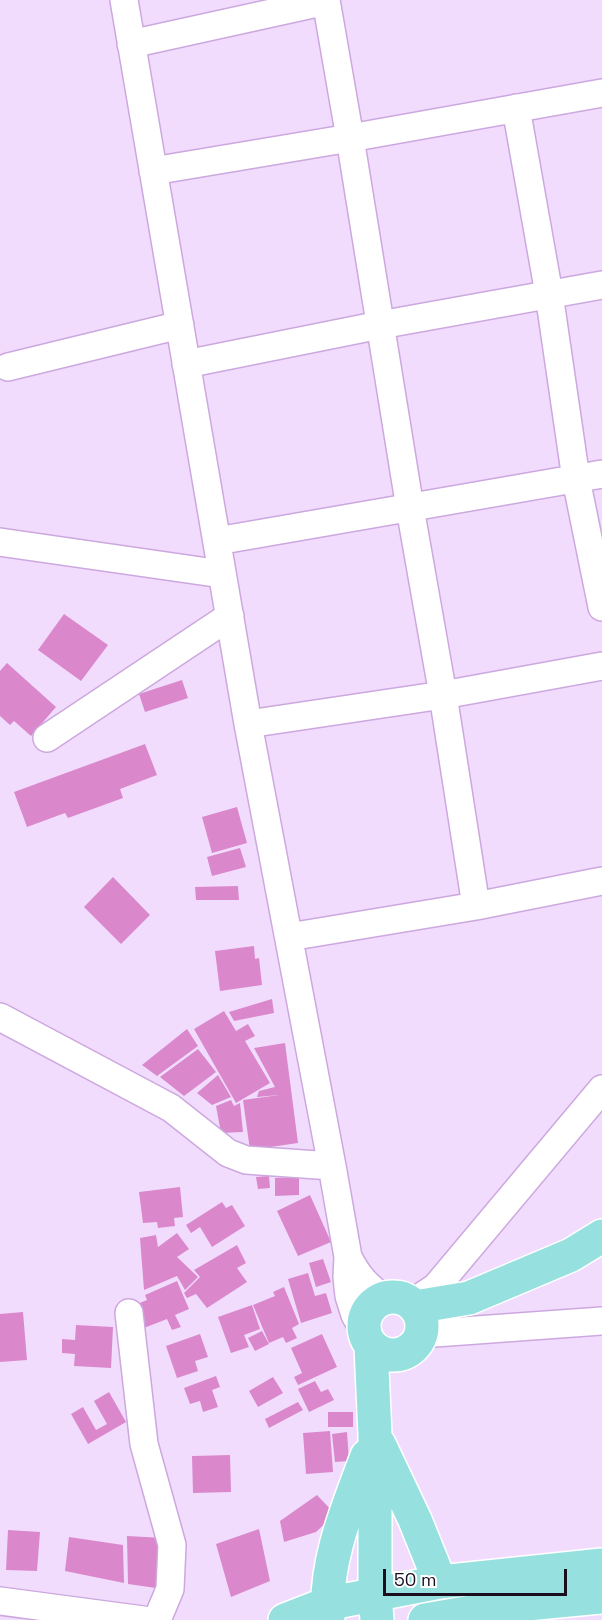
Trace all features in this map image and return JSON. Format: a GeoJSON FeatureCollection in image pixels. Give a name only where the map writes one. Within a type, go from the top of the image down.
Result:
{"type":"FeatureCollection","features":[{"type":"Feature","properties":{"kind":"main road"},"geometry":{"type":"LineString","coordinates":[[407,1310],[412,1348],[405,1353],[378,1345],[364,1324],[369,1308],[376,1302],[407,1310],[469,1298],[571,1255],[602,1236]]}},
{"type":"Feature","properties":{"kind":"main road"},"geometry":{"type":"LineString","coordinates":[[376,1607],[375,1435],[372,1392],[378,1345]]}},
{"type":"Feature","properties":{"kind":"main road"},"geometry":{"type":"LineString","coordinates":[[375,1435],[440,1582]]}},
{"type":"Feature","properties":{"kind":"main road"},"geometry":{"type":"LineString","coordinates":[[327,1612],[332,1562],[345,1517],[375,1435]]}},
{"type":"Feature","properties":{"kind":"main road"},"geometry":{"type":"LineString","coordinates":[[285,1620],[327,1612],[376,1607],[440,1582],[602,1565]]}},
{"type":"Feature","properties":{"kind":"main road"},"geometry":{"type":"LineString","coordinates":[[425,1620],[507,1606],[602,1597]]}},
{"type":"Feature","properties":{"kind":"street"},"geometry":{"type":"LineString","coordinates":[[124,0],[248,724],[348,1257],[349,1296],[355,1315],[378,1345]]}},
{"type":"Feature","properties":{"kind":"street"},"geometry":{"type":"LineString","coordinates":[[131,44],[326,0],[443,695],[476,906]]}},
{"type":"Feature","properties":{"kind":"street"},"geometry":{"type":"LineString","coordinates":[[153,171],[602,93]]}},
{"type":"Feature","properties":{"kind":"street"},"geometry":{"type":"LineString","coordinates":[[516,108],[549,294],[589,477],[602,608]]}},
{"type":"Feature","properties":{"kind":"street"},"geometry":{"type":"LineString","coordinates":[[186,364],[380,325],[602,285]]}},
{"type":"Feature","properties":{"kind":"street"},"geometry":{"type":"LineString","coordinates":[[8,367],[180,325]]}},
{"type":"Feature","properties":{"kind":"street"},"geometry":{"type":"LineString","coordinates":[[217,541],[589,477]]}},
{"type":"Feature","properties":{"kind":"street"},"geometry":{"type":"LineString","coordinates":[[0,542],[222,574]]}},
{"type":"Feature","properties":{"kind":"street"},"geometry":{"type":"LineString","coordinates":[[47,738],[230,616]]}},
{"type":"Feature","properties":{"kind":"street"},"geometry":{"type":"LineString","coordinates":[[248,724],[443,695],[602,666]]}},
{"type":"Feature","properties":{"kind":"street"},"geometry":{"type":"LineString","coordinates":[[289,937],[476,906],[602,881]]}},
{"type":"Feature","properties":{"kind":"street"},"geometry":{"type":"LineString","coordinates":[[0,1017],[171,1108],[228,1153],[246,1160],[332,1166]]}},
{"type":"Feature","properties":{"kind":"street"},"geometry":{"type":"LineString","coordinates":[[407,1310],[436,1287],[454,1267],[602,1089]]}},
{"type":"Feature","properties":{"kind":"street"},"geometry":{"type":"LineString","coordinates":[[348,1257],[354,1269],[372,1290],[407,1310],[602,1322]]}},
{"type":"Feature","properties":{"kind":"street"},"geometry":{"type":"LineString","coordinates":[[129,1313],[144,1444],[172,1545],[170,1589],[157,1620]]}},
{"type":"Feature","properties":{"kind":"street"},"geometry":{"type":"LineString","coordinates":[[0,1601],[143,1620]]}},
{"type":"Feature","properties":{"kind":"building"},"geometry":{"type":"Polygon","coordinates":[[[64,614],[108,645],[81,681],[38,650],[64,614]]]}},
{"type":"Feature","properties":{"kind":"building"},"geometry":{"type":"Polygon","coordinates":[[[7,663],[56,707],[31,736],[14,721],[10,725],[0,716],[0,671],[7,663]]]}},
{"type":"Feature","properties":{"kind":"building"},"geometry":{"type":"Polygon","coordinates":[[[182,680],[188,698],[145,712],[139,694],[182,680]]]}},
{"type":"Feature","properties":{"kind":"building"},"geometry":{"type":"Polygon","coordinates":[[[145,744],[157,775],[120,789],[123,798],[68,818],[65,813],[27,827],[14,792],[145,744]]]}},
{"type":"Feature","properties":{"kind":"building"},"geometry":{"type":"Polygon","coordinates":[[[237,807],[247,843],[212,853],[202,817],[237,807]]]}},
{"type":"Feature","properties":{"kind":"building"},"geometry":{"type":"Polygon","coordinates":[[[240,848],[246,867],[212,876],[207,857],[240,848]]]}},
{"type":"Feature","properties":{"kind":"building"},"geometry":{"type":"Polygon","coordinates":[[[113,877],[150,915],[121,944],[84,907],[113,877]]]}},
{"type":"Feature","properties":{"kind":"building"},"geometry":{"type":"Polygon","coordinates":[[[238,886],[239,900],[196,900],[195,887],[238,886]]]}},
{"type":"Feature","properties":{"kind":"building"},"geometry":{"type":"Polygon","coordinates":[[[254,946],[255,959],[259,958],[262,985],[220,991],[215,951],[254,946]]]}},
{"type":"Feature","properties":{"kind":"building"},"geometry":{"type":"Polygon","coordinates":[[[272,999],[274,1013],[234,1021],[229,1012],[272,999]]]}},
{"type":"Feature","properties":{"kind":"building"},"geometry":{"type":"Polygon","coordinates":[[[224,1011],[236,1031],[248,1024],[255,1036],[245,1041],[270,1083],[236,1103],[194,1029],[224,1011]]]}},
{"type":"Feature","properties":{"kind":"building"},"geometry":{"type":"Polygon","coordinates":[[[187,1029],[198,1046],[157,1076],[142,1065],[187,1029]]]}},
{"type":"Feature","properties":{"kind":"building"},"geometry":{"type":"Polygon","coordinates":[[[285,1043],[298,1143],[250,1150],[243,1100],[279,1095],[257,1097],[259,1091],[275,1087],[254,1048],[285,1043]]]}},
{"type":"Feature","properties":{"kind":"building"},"geometry":{"type":"Polygon","coordinates":[[[198,1049],[216,1072],[184,1096],[160,1077],[198,1049]]]}},
{"type":"Feature","properties":{"kind":"building"},"geometry":{"type":"Polygon","coordinates":[[[218,1075],[231,1097],[212,1105],[197,1093],[218,1075]]]}},
{"type":"Feature","properties":{"kind":"building"},"geometry":{"type":"Polygon","coordinates":[[[231,1100],[234,1106],[240,1103],[243,1132],[221,1133],[216,1106],[231,1100]]]}},
{"type":"Feature","properties":{"kind":"building"},"geometry":{"type":"Polygon","coordinates":[[[269,1176],[270,1188],[258,1189],[256,1177],[269,1176]]]}},
{"type":"Feature","properties":{"kind":"building"},"geometry":{"type":"Polygon","coordinates":[[[299,1177],[299,1195],[275,1196],[275,1178],[299,1177]]]}},
{"type":"Feature","properties":{"kind":"building"},"geometry":{"type":"Polygon","coordinates":[[[180,1187],[183,1217],[174,1218],[175,1226],[158,1228],[157,1222],[143,1223],[139,1192],[180,1187]]]}},
{"type":"Feature","properties":{"kind":"building"},"geometry":{"type":"Polygon","coordinates":[[[310,1195],[331,1242],[298,1256],[277,1211],[310,1195]]]}},
{"type":"Feature","properties":{"kind":"building"},"geometry":{"type":"Polygon","coordinates":[[[222,1202],[226,1208],[232,1205],[245,1226],[212,1247],[200,1227],[191,1233],[186,1225],[222,1202]]]}},
{"type":"Feature","properties":{"kind":"building"},"geometry":{"type":"Polygon","coordinates":[[[177,1233],[189,1249],[177,1257],[198,1277],[185,1290],[177,1276],[144,1290],[140,1238],[156,1235],[158,1247],[177,1233]]]}},
{"type":"Feature","properties":{"kind":"building"},"geometry":{"type":"Polygon","coordinates":[[[237,1245],[246,1263],[237,1268],[247,1282],[207,1308],[196,1294],[187,1298],[184,1293],[200,1277],[194,1270],[237,1245]]]}},
{"type":"Feature","properties":{"kind":"building"},"geometry":{"type":"Polygon","coordinates":[[[323,1259],[331,1282],[316,1287],[309,1263],[323,1259]]]}},
{"type":"Feature","properties":{"kind":"building"},"geometry":{"type":"Polygon","coordinates":[[[308,1273],[315,1296],[326,1293],[332,1313],[301,1323],[288,1279],[308,1273]]]}},
{"type":"Feature","properties":{"kind":"building"},"geometry":{"type":"Polygon","coordinates":[[[177,1281],[189,1309],[175,1315],[181,1327],[172,1330],[167,1319],[144,1328],[135,1305],[147,1300],[145,1295],[177,1281]]]}},
{"type":"Feature","properties":{"kind":"building"},"geometry":{"type":"Polygon","coordinates":[[[284,1287],[299,1324],[292,1328],[297,1338],[286,1343],[283,1337],[269,1343],[253,1305],[275,1296],[273,1292],[284,1287]]]}},
{"type":"Feature","properties":{"kind":"building"},"geometry":{"type":"Polygon","coordinates":[[[252,1305],[260,1329],[244,1335],[249,1347],[231,1353],[218,1317],[252,1305]]]}},
{"type":"Feature","properties":{"kind":"building"},"geometry":{"type":"Polygon","coordinates":[[[23,1312],[27,1360],[0,1362],[0,1314],[23,1312]]]}},
{"type":"Feature","properties":{"kind":"building"},"geometry":{"type":"Polygon","coordinates":[[[76,1325],[113,1327],[111,1368],[74,1366],[75,1354],[62,1353],[62,1339],[75,1340],[76,1325]]]}},
{"type":"Feature","properties":{"kind":"building"},"geometry":{"type":"Polygon","coordinates":[[[262,1331],[269,1344],[255,1351],[248,1338],[262,1331]]]}},
{"type":"Feature","properties":{"kind":"building"},"geometry":{"type":"Polygon","coordinates":[[[200,1334],[208,1357],[195,1361],[198,1371],[177,1378],[166,1346],[200,1334]]]}},
{"type":"Feature","properties":{"kind":"building"},"geometry":{"type":"Polygon","coordinates":[[[322,1334],[337,1367],[298,1385],[294,1377],[302,1373],[291,1348],[322,1334]]]}},
{"type":"Feature","properties":{"kind":"building"},"geometry":{"type":"Polygon","coordinates":[[[216,1376],[220,1387],[212,1390],[218,1407],[203,1412],[200,1401],[190,1404],[184,1388],[216,1376]]]}},
{"type":"Feature","properties":{"kind":"building"},"geometry":{"type":"Polygon","coordinates":[[[273,1377],[283,1393],[258,1407],[249,1391],[273,1377]]]}},
{"type":"Feature","properties":{"kind":"building"},"geometry":{"type":"Polygon","coordinates":[[[315,1381],[321,1392],[328,1389],[334,1400],[309,1412],[298,1389],[315,1381]]]}},
{"type":"Feature","properties":{"kind":"building"},"geometry":{"type":"Polygon","coordinates":[[[109,1392],[126,1422],[88,1444],[71,1414],[83,1407],[96,1430],[107,1424],[94,1401],[109,1392]]]}},
{"type":"Feature","properties":{"kind":"building"},"geometry":{"type":"Polygon","coordinates":[[[298,1402],[303,1410],[269,1428],[265,1419],[298,1402]]]}},
{"type":"Feature","properties":{"kind":"building"},"geometry":{"type":"Polygon","coordinates":[[[328,1412],[353,1412],[353,1427],[328,1427],[328,1412]]]}},
{"type":"Feature","properties":{"kind":"building"},"geometry":{"type":"Polygon","coordinates":[[[330,1431],[333,1472],[306,1474],[303,1433],[330,1431]]]}},
{"type":"Feature","properties":{"kind":"building"},"geometry":{"type":"Polygon","coordinates":[[[347,1432],[349,1461],[335,1462],[332,1434],[347,1432]]]}},
{"type":"Feature","properties":{"kind":"building"},"geometry":{"type":"Polygon","coordinates":[[[230,1455],[231,1492],[193,1493],[192,1456],[230,1455]]]}},
{"type":"Feature","properties":{"kind":"building"},"geometry":{"type":"Polygon","coordinates":[[[317,1495],[335,1514],[316,1532],[284,1542],[280,1521],[317,1495]]]}},
{"type":"Feature","properties":{"kind":"building"},"geometry":{"type":"Polygon","coordinates":[[[259,1529],[270,1581],[231,1597],[216,1544],[259,1529]]]}},
{"type":"Feature","properties":{"kind":"building"},"geometry":{"type":"Polygon","coordinates":[[[8,1530],[40,1532],[37,1571],[6,1570],[8,1530]]]}},
{"type":"Feature","properties":{"kind":"building"},"geometry":{"type":"Polygon","coordinates":[[[127,1536],[164,1538],[163,1589],[128,1584],[127,1536]]]}},
{"type":"Feature","properties":{"kind":"building"},"geometry":{"type":"Polygon","coordinates":[[[69,1537],[123,1545],[124,1583],[65,1571],[69,1537]]]}}]}
